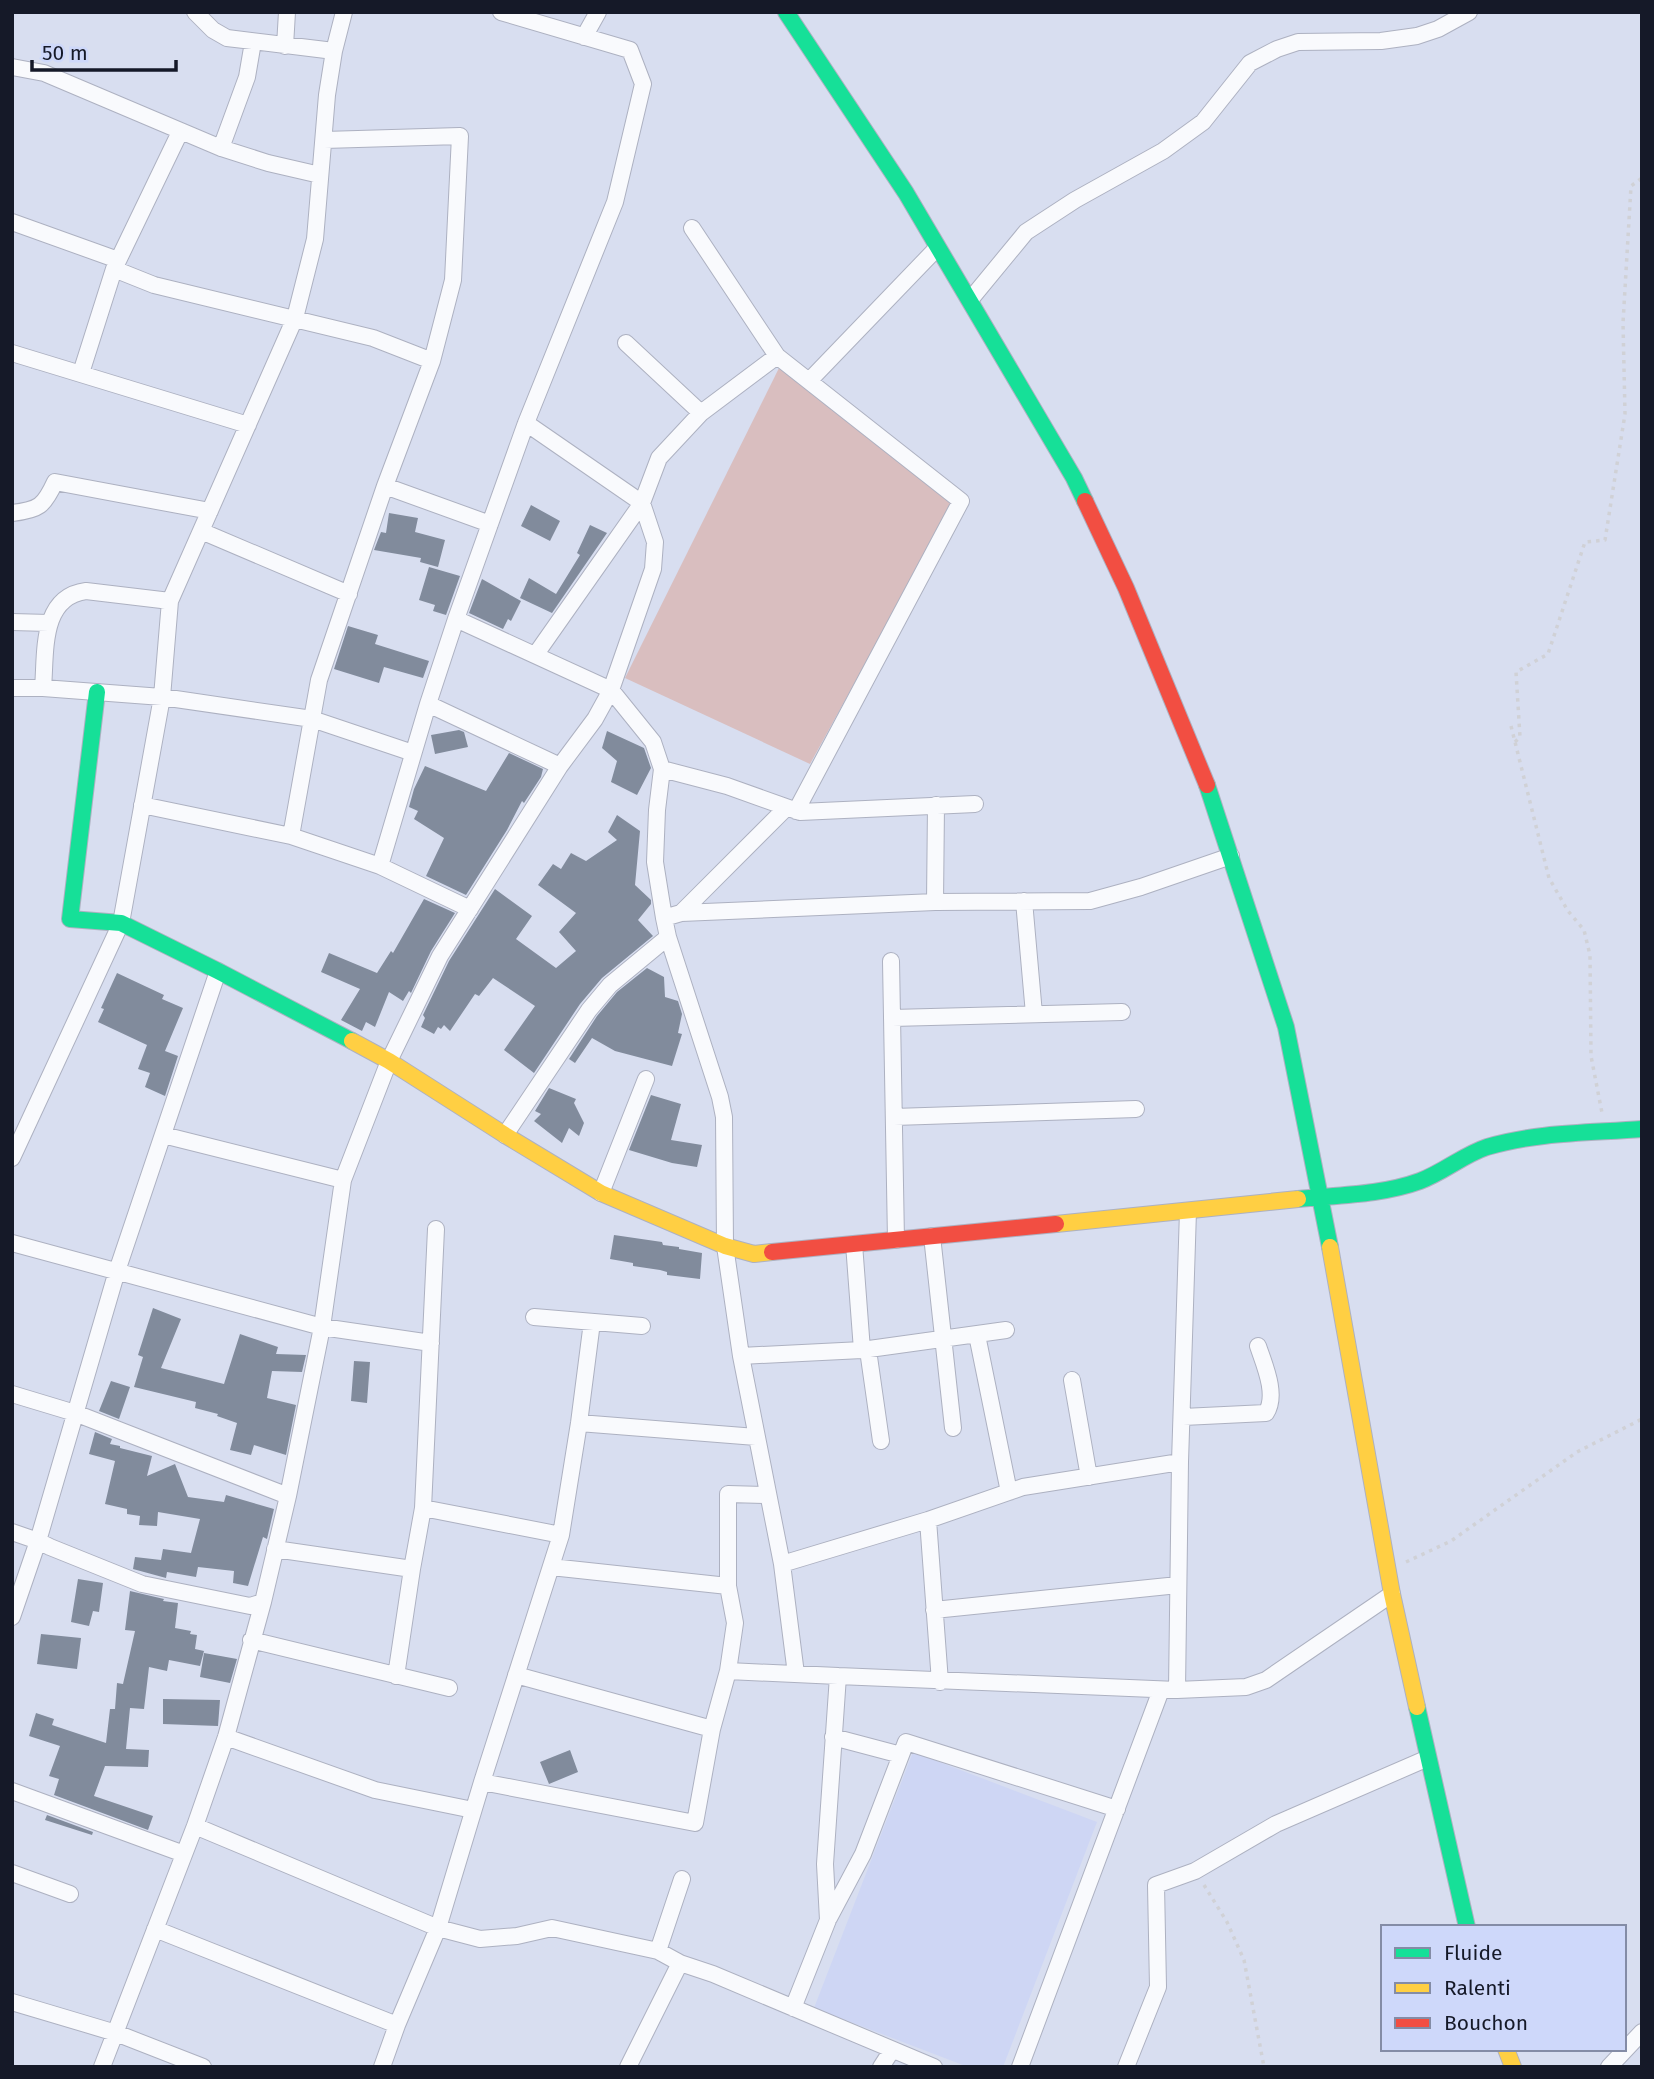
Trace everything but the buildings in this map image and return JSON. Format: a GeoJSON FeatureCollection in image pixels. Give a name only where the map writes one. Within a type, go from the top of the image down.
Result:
{"type":"FeatureCollection","features":[{"type":"Feature","properties":{"kind":"street"},"geometry":{"type":"LineString","coordinates":[[195,12],[213,30],[227,38],[334,51]]}},
{"type":"Feature","properties":{"kind":"street"},"geometry":{"type":"LineString","coordinates":[[285,46],[287,12]]}},
{"type":"Feature","properties":{"kind":"street"},"geometry":{"type":"LineString","coordinates":[[12,1158],[121,923],[162,697],[170,601],[295,318],[315,239],[327,95],[344,12]]}},
{"type":"Feature","properties":{"kind":"street"},"geometry":{"type":"LineString","coordinates":[[380,866],[456,619],[526,424],[615,202],[643,83],[630,50],[500,12]]}},
{"type":"Feature","properties":{"kind":"street"},"geometry":{"type":"LineString","coordinates":[[584,37],[598,12]]}},
{"type":"Feature","properties":{"kind":"street"},"geometry":{"type":"LineString","coordinates":[[786,12],[906,193],[1074,478],[1126,588],[1206,780],[1286,1027],[1321,1197],[1392,1594],[1467,1925]]}},
{"type":"Feature","properties":{"kind":"street"},"geometry":{"type":"LineString","coordinates":[[970,300],[1026,232],[1075,200],[1163,151],[1193,129],[1211,112],[1250,63],[1298,42],[1381,41],[1417,36],[1438,29],[1469,12]]}},
{"type":"Feature","properties":{"kind":"street"},"geometry":{"type":"LineString","coordinates":[[221,148],[247,77],[253,42]]}},
{"type":"Feature","properties":{"kind":"street"},"geometry":{"type":"LineString","coordinates":[[12,67],[44,74],[221,148],[320,176]]}},
{"type":"Feature","properties":{"kind":"street"},"geometry":{"type":"LineString","coordinates":[[81,373],[116,264],[180,132]]}},
{"type":"Feature","properties":{"kind":"street"},"geometry":{"type":"LineString","coordinates":[[291,836],[319,680],[385,486],[432,361],[453,280],[460,136],[324,140]]}},
{"type":"Feature","properties":{"kind":"street"},"geometry":{"type":"LineString","coordinates":[[12,222],[116,264],[154,285],[373,338],[432,361]]}},
{"type":"Feature","properties":{"kind":"street"},"geometry":{"type":"LineString","coordinates":[[681,913],[791,810],[961,501],[777,356],[692,228]]}},
{"type":"Feature","properties":{"kind":"street"},"geometry":{"type":"LineString","coordinates":[[809,381],[937,247]]}},
{"type":"Feature","properties":{"kind":"street"},"geometry":{"type":"LineString","coordinates":[[626,343],[701,413]]}},
{"type":"Feature","properties":{"kind":"street"},"geometry":{"type":"LineString","coordinates":[[12,353],[248,425]]}},
{"type":"Feature","properties":{"kind":"street"},"geometry":{"type":"LineString","coordinates":[[536,654],[642,503],[659,458],[701,413],[777,356]]}},
{"type":"Feature","properties":{"kind":"street"},"geometry":{"type":"LineString","coordinates":[[102,2067],[195,1826],[226,1737],[263,1602],[288,1496],[322,1327],[343,1180],[389,1061],[440,956],[560,766],[595,719],[611,690],[653,569],[655,542],[642,503],[526,424]]}},
{"type":"Feature","properties":{"kind":"street"},"geometry":{"type":"LineString","coordinates":[[12,513],[34,509],[46,500],[55,482],[210,511]]}},
{"type":"Feature","properties":{"kind":"street"},"geometry":{"type":"LineString","coordinates":[[385,486],[490,524]]}},
{"type":"Feature","properties":{"kind":"street"},"geometry":{"type":"LineString","coordinates":[[201,531],[349,594]]}},
{"type":"Feature","properties":{"kind":"street"},"geometry":{"type":"LineString","coordinates":[[43,688],[49,623],[55,609],[74,592],[86,591],[170,601]]}},
{"type":"Feature","properties":{"kind":"street"},"geometry":{"type":"LineString","coordinates":[[456,619],[611,690],[653,742],[662,769],[656,810],[655,862],[668,937],[720,1097],[724,1117],[725,1246],[741,1356],[782,1564],[796,1674]]}},
{"type":"Feature","properties":{"kind":"street"},"geometry":{"type":"LineString","coordinates":[[12,622],[49,623]]}},
{"type":"Feature","properties":{"kind":"street"},"geometry":{"type":"LineString","coordinates":[[12,688],[162,697],[312,719],[413,753]]}},
{"type":"Feature","properties":{"kind":"street"},"geometry":{"type":"LineString","coordinates":[[97,692],[69,919],[121,923],[218,971],[389,1061],[601,1193],[725,1246],[754,1254],[1400,1187],[1422,1181],[1458,1160],[1486,1148],[1541,1136],[1642,1129]]}},
{"type":"Feature","properties":{"kind":"street"},"geometry":{"type":"LineString","coordinates":[[428,704],[560,766]]}},
{"type":"Feature","properties":{"kind":"street"},"geometry":{"type":"LineString","coordinates":[[662,769],[727,786],[791,810],[975,804]]}},
{"type":"Feature","properties":{"kind":"street"},"geometry":{"type":"LineString","coordinates":[[142,806],[291,836],[380,866],[470,909]]}},
{"type":"Feature","properties":{"kind":"street"},"geometry":{"type":"LineString","coordinates":[[935,902],[936,806]]}},
{"type":"Feature","properties":{"kind":"street"},"geometry":{"type":"LineString","coordinates":[[664,918],[681,913],[935,902],[1090,901],[1141,887],[1231,856]]}},
{"type":"Feature","properties":{"kind":"street"},"geometry":{"type":"LineString","coordinates":[[1024,901],[1034,1014]]}},
{"type":"Feature","properties":{"kind":"street"},"geometry":{"type":"LineString","coordinates":[[505,1135],[589,1010],[610,985],[668,937]]}},
{"type":"Feature","properties":{"kind":"street"},"geometry":{"type":"LineString","coordinates":[[891,961],[896,1240]]}},
{"type":"Feature","properties":{"kind":"street"},"geometry":{"type":"LineString","coordinates":[[12,1617],[38,1541],[117,1271],[218,971]]}},
{"type":"Feature","properties":{"kind":"street"},"geometry":{"type":"LineString","coordinates":[[892,1018],[1122,1012]]}},
{"type":"Feature","properties":{"kind":"street"},"geometry":{"type":"LineString","coordinates":[[601,1193],[646,1079]]}},
{"type":"Feature","properties":{"kind":"street"},"geometry":{"type":"LineString","coordinates":[[894,1117],[1136,1109]]}},
{"type":"Feature","properties":{"kind":"street"},"geometry":{"type":"LineString","coordinates":[[163,1135],[343,1180]]}},
{"type":"Feature","properties":{"kind":"street"},"geometry":{"type":"LineString","coordinates":[[1020,2067],[1117,1808],[1169,1690],[1178,1585],[1188,1211]]}},
{"type":"Feature","properties":{"kind":"street"},"geometry":{"type":"LineString","coordinates":[[396,1675],[424,1508],[436,1229]]}},
{"type":"Feature","properties":{"kind":"street"},"geometry":{"type":"LineString","coordinates":[[932,1236],[953,1427]]}},
{"type":"Feature","properties":{"kind":"street"},"geometry":{"type":"LineString","coordinates":[[12,1243],[322,1327],[431,1343]]}},
{"type":"Feature","properties":{"kind":"street"},"geometry":{"type":"LineString","coordinates":[[854,1244],[865,1350],[881,1441]]}},
{"type":"Feature","properties":{"kind":"street"},"geometry":{"type":"LineString","coordinates":[[534,1317],[642,1326]]}},
{"type":"Feature","properties":{"kind":"street"},"geometry":{"type":"LineString","coordinates":[[382,2067],[438,1928],[561,1535],[592,1322]]}},
{"type":"Feature","properties":{"kind":"street"},"geometry":{"type":"LineString","coordinates":[[741,1356],[865,1350],[1006,1330]]}},
{"type":"Feature","properties":{"kind":"street"},"geometry":{"type":"LineString","coordinates":[[977,1335],[1009,1492]]}},
{"type":"Feature","properties":{"kind":"street"},"geometry":{"type":"LineString","coordinates":[[1183,1417],[1266,1413],[1270,1403],[1269,1378],[1258,1346]]}},
{"type":"Feature","properties":{"kind":"street"},"geometry":{"type":"LineString","coordinates":[[1072,1380],[1088,1477]]}},
{"type":"Feature","properties":{"kind":"street"},"geometry":{"type":"LineString","coordinates":[[12,1394],[75,1413],[288,1496]]}},
{"type":"Feature","properties":{"kind":"street"},"geometry":{"type":"LineString","coordinates":[[579,1423],[756,1437]]}},
{"type":"Feature","properties":{"kind":"street"},"geometry":{"type":"LineString","coordinates":[[782,1564],[928,1520],[1023,1487],[1180,1462]]}},
{"type":"Feature","properties":{"kind":"street"},"geometry":{"type":"LineString","coordinates":[[482,1782],[695,1823],[735,1623],[728,1586],[728,1494],[767,1495]]}},
{"type":"Feature","properties":{"kind":"street"},"geometry":{"type":"LineString","coordinates":[[424,1508],[561,1535]]}},
{"type":"Feature","properties":{"kind":"street"},"geometry":{"type":"LineString","coordinates":[[928,1520],[940,1682]]}},
{"type":"Feature","properties":{"kind":"street"},"geometry":{"type":"LineString","coordinates":[[12,1532],[142,1584],[250,1606],[263,1602]]}},
{"type":"Feature","properties":{"kind":"street"},"geometry":{"type":"LineString","coordinates":[[275,1549],[412,1569]]}},
{"type":"Feature","properties":{"kind":"street"},"geometry":{"type":"LineString","coordinates":[[551,1567],[728,1586]]}},
{"type":"Feature","properties":{"kind":"street"},"geometry":{"type":"LineString","coordinates":[[934,1610],[1178,1585]]}},
{"type":"Feature","properties":{"kind":"street"},"geometry":{"type":"LineString","coordinates":[[727,1671],[1169,1690],[1238,1688],[1266,1680],[1392,1594]]}},
{"type":"Feature","properties":{"kind":"street"},"geometry":{"type":"LineString","coordinates":[[251,1640],[449,1688]]}},
{"type":"Feature","properties":{"kind":"street"},"geometry":{"type":"LineString","coordinates":[[516,1675],[712,1729]]}},
{"type":"Feature","properties":{"kind":"street"},"geometry":{"type":"LineString","coordinates":[[828,1920],[825,1864],[838,1676]]}},
{"type":"Feature","properties":{"kind":"street"},"geometry":{"type":"LineString","coordinates":[[226,1737],[375,1790],[473,1810]]}},
{"type":"Feature","properties":{"kind":"street"},"geometry":{"type":"LineString","coordinates":[[833,1737],[901,1755]]}},
{"type":"Feature","properties":{"kind":"street"},"geometry":{"type":"LineString","coordinates":[[793,2008],[828,1920],[863,1854],[906,1742],[1117,1808]]}},
{"type":"Feature","properties":{"kind":"street"},"geometry":{"type":"LineString","coordinates":[[1126,2067],[1158,1987],[1156,1885],[1195,1871],[1276,1824],[1428,1758]]}},
{"type":"Feature","properties":{"kind":"street"},"geometry":{"type":"LineString","coordinates":[[12,1791],[184,1854]]}},
{"type":"Feature","properties":{"kind":"street"},"geometry":{"type":"LineString","coordinates":[[195,1826],[438,1928],[480,1939],[517,1936],[552,1928],[658,1951],[680,1963],[713,1974],[934,2067]]}},
{"type":"Feature","properties":{"kind":"street"},"geometry":{"type":"LineString","coordinates":[[12,1873],[70,1894]]}},
{"type":"Feature","properties":{"kind":"street"},"geometry":{"type":"LineString","coordinates":[[658,1951],[682,1879]]}},
{"type":"Feature","properties":{"kind":"street"},"geometry":{"type":"LineString","coordinates":[[155,1928],[397,2025]]}},
{"type":"Feature","properties":{"kind":"street"},"geometry":{"type":"LineString","coordinates":[[628,2067],[680,1963]]}},
{"type":"Feature","properties":{"kind":"street"},"geometry":{"type":"LineString","coordinates":[[12,2002],[116,2033],[203,2067]]}},
{"type":"Feature","properties":{"kind":"street"},"geometry":{"type":"LineString","coordinates":[[1626,2049],[1642,2032]]}},
{"type":"Feature","properties":{"kind":"street"},"geometry":{"type":"LineString","coordinates":[[881,2067],[892,2050]]}},
{"type":"Feature","properties":{"kind":"street"},"geometry":{"type":"LineString","coordinates":[[1609,2067],[1624,2051]]}},
{"type":"Feature","properties":{"kind":"path"},"geometry":{"type":"LineString","coordinates":[[1515,742],[1520,737],[1516,672],[1548,654],[1586,542],[1605,540],[1625,414],[1623,323],[1631,186],[1642,178]]}},
{"type":"Feature","properties":{"kind":"path"},"geometry":{"type":"LineString","coordinates":[[1511,726],[1549,878],[1568,911],[1584,930],[1590,955],[1591,1056],[1606,1132]]}},
{"type":"Feature","properties":{"kind":"path"},"geometry":{"type":"LineString","coordinates":[[1389,1571],[1451,1541],[1577,1451],[1642,1419]]}},
{"type":"Feature","properties":{"kind":"path"},"geometry":{"type":"LineString","coordinates":[[1195,1871],[1227,1922],[1244,1960],[1264,2067]]}},
{"type":"Feature","properties":{"kind":"shaded area"},"geometry":{"type":"Polygon","coordinates":[[[780,366],[953,504],[810,764],[625,678],[780,366]]]}},
{"type":"Feature","properties":{"kind":"shaded area"},"geometry":{"type":"Polygon","coordinates":[[[913,1752],[1097,1822],[1003,2067],[968,2067],[814,2008],[913,1752]]]}},
{"type":"Feature","properties":{"kind":"traffic: fast"},"geometry":{"type":"LineString","coordinates":[[786,12],[906,193],[1085,501]]}},
{"type":"Feature","properties":{"kind":"traffic: fast"},"geometry":{"type":"LineString","coordinates":[[97,692],[70,919],[121,923],[352,1041]]}},
{"type":"Feature","properties":{"kind":"traffic: fast"},"geometry":{"type":"LineString","coordinates":[[1207,785],[1286,1027],[1330,1247]]}},
{"type":"Feature","properties":{"kind":"traffic: fast"},"geometry":{"type":"LineString","coordinates":[[1298,1199],[1360,1194],[1405,1186],[1429,1177],[1478,1150],[1525,1138],[1642,1129]]}},
{"type":"Feature","properties":{"kind":"traffic: fast"},"geometry":{"type":"LineString","coordinates":[[1417,1707],[1467,1925]]}},
{"type":"Feature","properties":{"kind":"traffic: slow"},"geometry":{"type":"LineString","coordinates":[[352,1041],[389,1061],[601,1193],[725,1246],[754,1254],[772,1252]]}},
{"type":"Feature","properties":{"kind":"traffic: slow"},"geometry":{"type":"LineString","coordinates":[[1056,1224],[1298,1199]]}},
{"type":"Feature","properties":{"kind":"traffic: slow"},"geometry":{"type":"LineString","coordinates":[[1330,1247],[1392,1594],[1417,1707]]}},
{"type":"Feature","properties":{"kind":"traffic: slow"},"geometry":{"type":"LineString","coordinates":[[1507,2051],[1513,2067]]}},
{"type":"Feature","properties":{"kind":"traffic: jam"},"geometry":{"type":"LineString","coordinates":[[1085,501],[1126,588],[1207,785]]}},
{"type":"Feature","properties":{"kind":"traffic: jam"},"geometry":{"type":"LineString","coordinates":[[772,1252],[1056,1224]]}}]}
